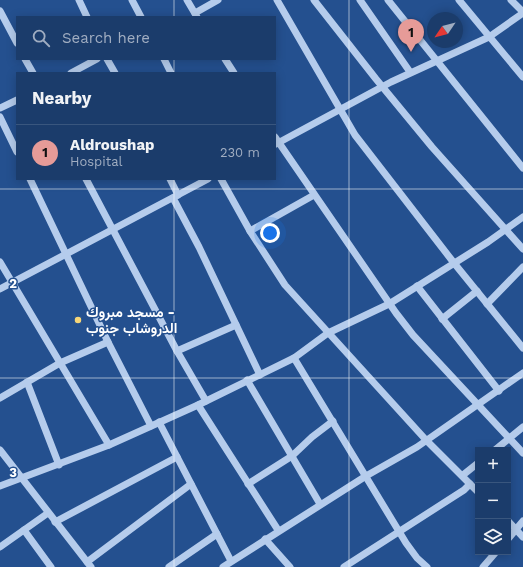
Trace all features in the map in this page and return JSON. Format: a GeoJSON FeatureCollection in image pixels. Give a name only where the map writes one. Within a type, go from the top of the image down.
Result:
{"type":"FeatureCollection","features":[{"type":"Feature","properties":{"kind":"street"},"geometry":{"type":"LineString","coordinates":[[79,0],[87,16]]}},
{"type":"Feature","properties":{"kind":"street"},"geometry":{"type":"LineString","coordinates":[[132,0],[140,16]]}},
{"type":"Feature","properties":{"kind":"street"},"geometry":{"type":"LineString","coordinates":[[187,0],[196,15],[218,0]]}},
{"type":"Feature","properties":{"kind":"street"},"geometry":{"type":"LineString","coordinates":[[277,0],[355,135],[454,263],[523,348]]}},
{"type":"Feature","properties":{"kind":"street"},"geometry":{"type":"LineString","coordinates":[[314,0],[382,86],[523,249]]}},
{"type":"Feature","properties":{"kind":"street"},"geometry":{"type":"LineString","coordinates":[[360,0],[410,72]]}},
{"type":"Feature","properties":{"kind":"street"},"geometry":{"type":"LineString","coordinates":[[388,0],[523,168]]}},
{"type":"Feature","properties":{"kind":"street"},"geometry":{"type":"LineString","coordinates":[[459,0],[523,77]]}},
{"type":"Feature","properties":{"kind":"street"},"geometry":{"type":"LineString","coordinates":[[511,0],[523,13],[489,36],[410,72],[276,141],[389,304],[413,334],[523,452]]}},
{"type":"Feature","properties":{"kind":"street"},"geometry":{"type":"LineString","coordinates":[[0,11],[16,41]]}},
{"type":"Feature","properties":{"kind":"street"},"geometry":{"type":"LineString","coordinates":[[26,60],[32,72]]}},
{"type":"Feature","properties":{"kind":"street"},"geometry":{"type":"LineString","coordinates":[[73,72],[96,60]]}},
{"type":"Feature","properties":{"kind":"street"},"geometry":{"type":"LineString","coordinates":[[108,60],[114,72]]}},
{"type":"Feature","properties":{"kind":"street"},"geometry":{"type":"LineString","coordinates":[[164,60],[170,72]]}},
{"type":"Feature","properties":{"kind":"street"},"geometry":{"type":"LineString","coordinates":[[226,60],[233,72]]}},
{"type":"Feature","properties":{"kind":"street"},"geometry":{"type":"LineString","coordinates":[[0,108],[16,100]]}},
{"type":"Feature","properties":{"kind":"street"},"geometry":{"type":"LineString","coordinates":[[0,116],[16,150]]}},
{"type":"Feature","properties":{"kind":"street"},"geometry":{"type":"LineString","coordinates":[[30,180],[108,342],[152,426]]}},
{"type":"Feature","properties":{"kind":"street"},"geometry":{"type":"LineString","coordinates":[[87,180],[177,351],[206,401]]}},
{"type":"Feature","properties":{"kind":"street"},"geometry":{"type":"LineString","coordinates":[[170,180],[176,197],[199,247],[260,374]]}},
{"type":"Feature","properties":{"kind":"street"},"geometry":{"type":"LineString","coordinates":[[0,289],[206,180]]}},
{"type":"Feature","properties":{"kind":"street"},"geometry":{"type":"LineString","coordinates":[[222,180],[250,231],[285,285],[328,333],[351,353],[426,440],[463,475],[475,489]]}},
{"type":"Feature","properties":{"kind":"street"},"geometry":{"type":"LineString","coordinates":[[250,231],[314,195]]}},
{"type":"Feature","properties":{"kind":"street"},"geometry":{"type":"LineString","coordinates":[[0,486],[109,445],[198,405],[294,358],[328,333],[389,304],[523,217]]}},
{"type":"Feature","properties":{"kind":"street"},"geometry":{"type":"LineString","coordinates":[[0,262],[109,445]]}},
{"type":"Feature","properties":{"kind":"street"},"geometry":{"type":"LineString","coordinates":[[487,304],[523,267]]}},
{"type":"Feature","properties":{"kind":"street"},"geometry":{"type":"LineString","coordinates":[[417,286],[499,391]]}},
{"type":"Feature","properties":{"kind":"street"},"geometry":{"type":"LineString","coordinates":[[442,319],[477,291]]}},
{"type":"Feature","properties":{"kind":"street"},"geometry":{"type":"LineString","coordinates":[[177,351],[236,325]]}},
{"type":"Feature","properties":{"kind":"street"},"geometry":{"type":"LineString","coordinates":[[0,398],[60,363],[108,342]]}},
{"type":"Feature","properties":{"kind":"street"},"geometry":{"type":"LineString","coordinates":[[294,358],[400,532],[417,558],[427,567]]}},
{"type":"Feature","properties":{"kind":"street"},"geometry":{"type":"LineString","coordinates":[[223,567],[278,530],[426,440],[523,373]]}},
{"type":"Feature","properties":{"kind":"street"},"geometry":{"type":"LineString","coordinates":[[247,380],[320,504]]}},
{"type":"Feature","properties":{"kind":"street"},"geometry":{"type":"LineString","coordinates":[[27,382],[59,465]]}},
{"type":"Feature","properties":{"kind":"street"},"geometry":{"type":"LineString","coordinates":[[198,405],[278,530]]}},
{"type":"Feature","properties":{"kind":"street"},"geometry":{"type":"LineString","coordinates":[[248,484],[292,456],[312,437],[333,421]]}},
{"type":"Feature","properties":{"kind":"street"},"geometry":{"type":"LineString","coordinates":[[159,422],[231,561]]}},
{"type":"Feature","properties":{"kind":"street"},"geometry":{"type":"LineString","coordinates":[[499,447],[523,427]]}},
{"type":"Feature","properties":{"kind":"street"},"geometry":{"type":"LineString","coordinates":[[0,450],[88,564],[191,484]]}},
{"type":"Feature","properties":{"kind":"street"},"geometry":{"type":"LineString","coordinates":[[56,522],[178,457]]}},
{"type":"Feature","properties":{"kind":"street"},"geometry":{"type":"LineString","coordinates":[[463,475],[475,466]]}},
{"type":"Feature","properties":{"kind":"street"},"geometry":{"type":"LineString","coordinates":[[346,566],[400,532],[470,484]]}},
{"type":"Feature","properties":{"kind":"street"},"geometry":{"type":"LineString","coordinates":[[0,546],[48,513]]}},
{"type":"Feature","properties":{"kind":"street"},"geometry":{"type":"LineString","coordinates":[[511,535],[523,521]]}},
{"type":"Feature","properties":{"kind":"street"},"geometry":{"type":"LineString","coordinates":[[511,524],[523,537]]}},
{"type":"Feature","properties":{"kind":"street"},"geometry":{"type":"LineString","coordinates":[[24,530],[51,567]]}},
{"type":"Feature","properties":{"kind":"street"},"geometry":{"type":"LineString","coordinates":[[169,567],[217,534]]}},
{"type":"Feature","properties":{"kind":"street"},"geometry":{"type":"LineString","coordinates":[[265,539],[290,567]]}},
{"type":"Feature","properties":{"kind":"street"},"geometry":{"type":"LineString","coordinates":[[483,567],[493,555]]}},
{"type":"Feature","properties":{"kind":"place","name":"Aldroushap"},"geometry":{"type":"Point","coordinates":[411,52]}},
{"type":"Feature","properties":{"kind":"place","name":"مسجد مبروك - الدروشاب جنوب"},"geometry":{"type":"Point","coordinates":[78,320]}}]}
